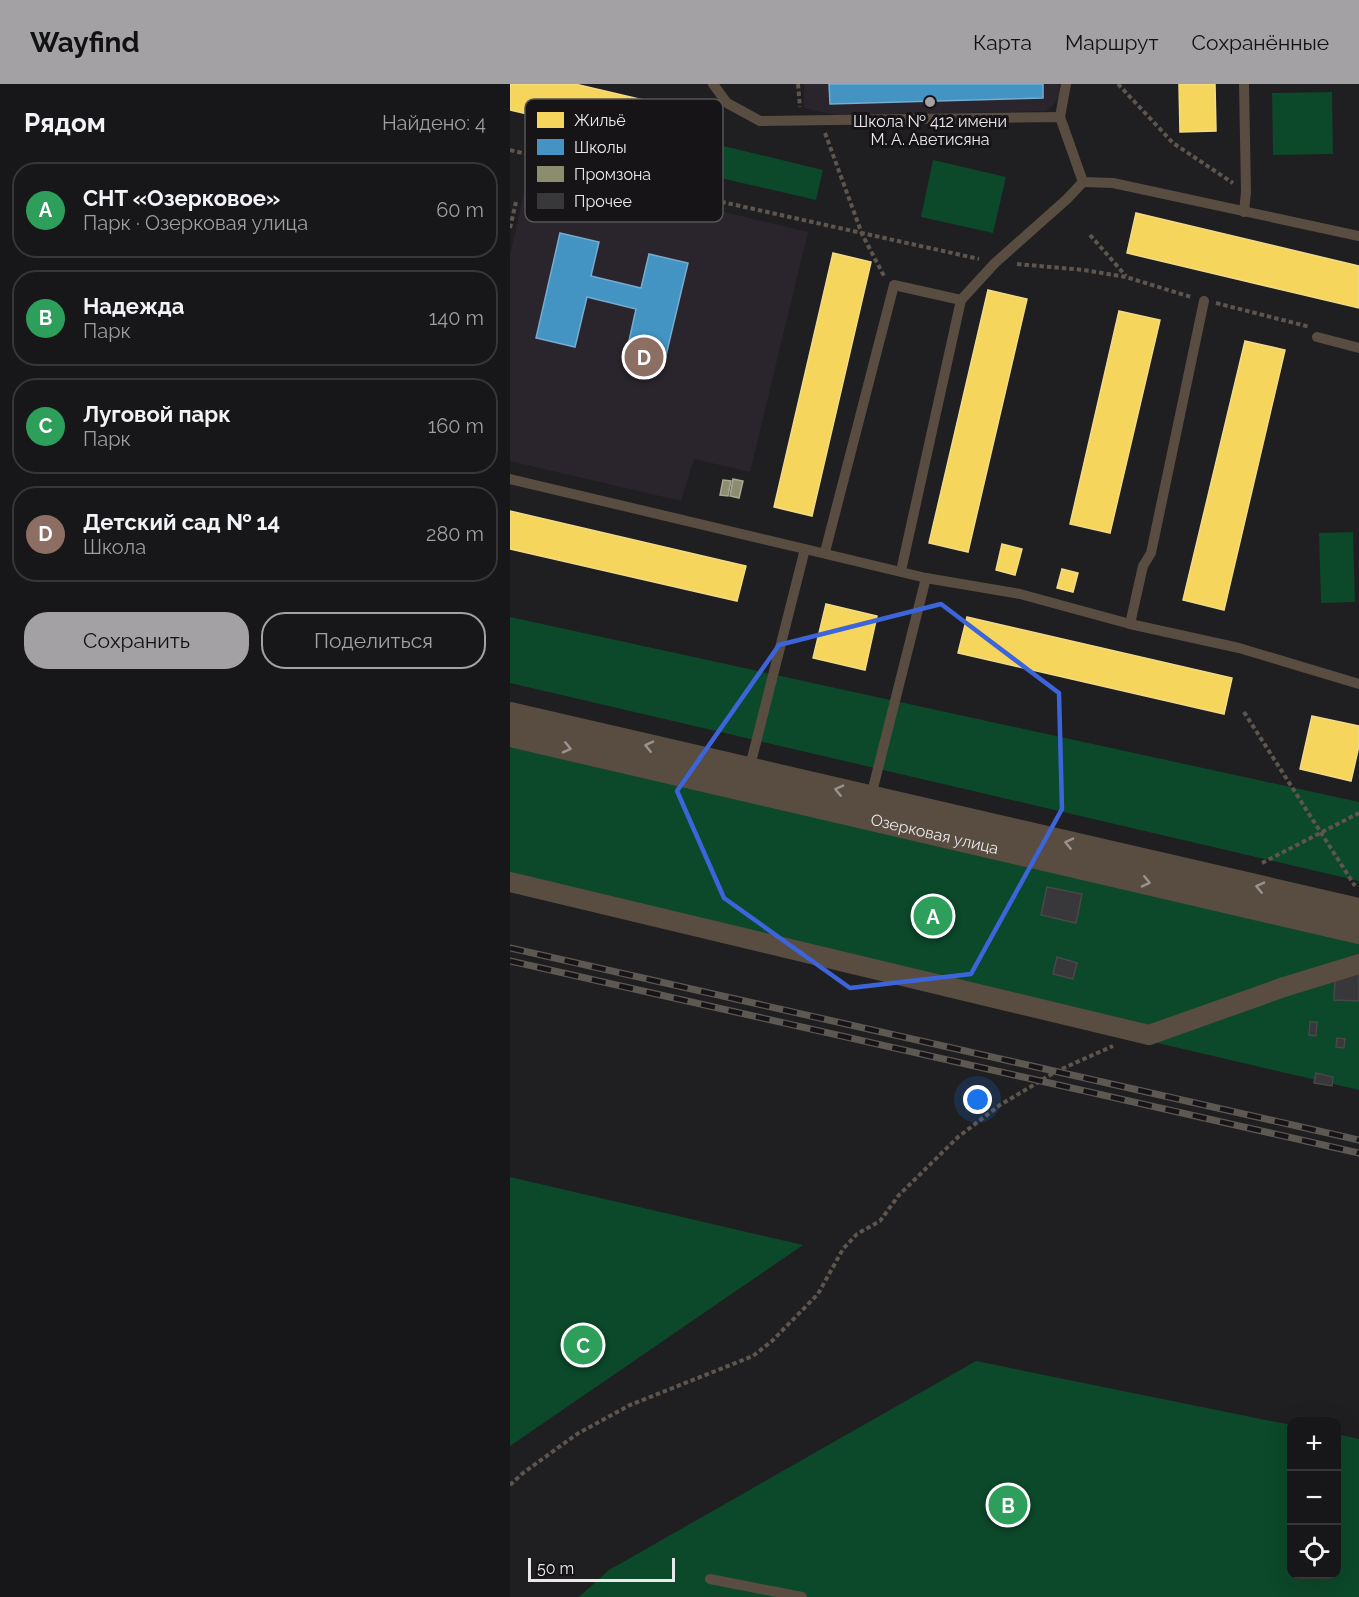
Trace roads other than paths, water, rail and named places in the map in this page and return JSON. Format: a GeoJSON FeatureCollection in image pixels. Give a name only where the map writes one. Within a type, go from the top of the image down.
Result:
{"type":"FeatureCollection","features":[{"type":"Feature","properties":{"kind":"street","name":"Озерковая улица"},"geometry":{"type":"LineString","coordinates":[[510,714],[747,779]]}},
{"type":"Feature","properties":{"kind":"street","name":"Озерковая улица"},"geometry":{"type":"LineString","coordinates":[[510,735],[747,779],[869,807],[1359,910]]}},
{"type":"Feature","properties":{"kind":"street","name":"Озерковая улица"},"geometry":{"type":"LineString","coordinates":[[869,807],[1359,932]]}},
{"type":"Feature","properties":{"kind":"street"},"geometry":{"type":"LineString","coordinates":[[510,882],[1149,1035],[1284,987],[1359,964]]}},
{"type":"Feature","properties":{"kind":"lane"},"geometry":{"type":"LineString","coordinates":[[713,84],[727,103],[760,121],[1060,117]]}},
{"type":"Feature","properties":{"kind":"lane"},"geometry":{"type":"LineString","coordinates":[[1066,84],[1060,117],[1083,182]]}},
{"type":"Feature","properties":{"kind":"lane"},"geometry":{"type":"LineString","coordinates":[[1244,84],[1246,192],[1244,212]]}},
{"type":"Feature","properties":{"kind":"lane"},"geometry":{"type":"LineString","coordinates":[[901,571],[961,300],[995,263],[1083,182],[1113,183],[1359,236]]}},
{"type":"Feature","properties":{"kind":"lane"},"geometry":{"type":"LineString","coordinates":[[825,552],[894,285],[961,300]]}},
{"type":"Feature","properties":{"kind":"lane"},"geometry":{"type":"LineString","coordinates":[[1130,624],[1143,566],[1151,553],[1204,301]]}},
{"type":"Feature","properties":{"kind":"lane"},"geometry":{"type":"LineString","coordinates":[[1317,337],[1359,348]]}},
{"type":"Feature","properties":{"kind":"lane"},"geometry":{"type":"LineString","coordinates":[[510,479],[825,552],[926,578],[1020,594],[1130,624],[1239,648],[1359,684]]}},
{"type":"Feature","properties":{"kind":"lane"},"geometry":{"type":"LineString","coordinates":[[747,779],[805,549]]}},
{"type":"Feature","properties":{"kind":"lane"},"geometry":{"type":"LineString","coordinates":[[869,807],[926,578]]}},
{"type":"Feature","properties":{"kind":"lane"},"geometry":{"type":"LineString","coordinates":[[710,1579],[802,1597]]}},
{"type":"Feature","properties":{"kind":"railway"},"geometry":{"type":"LineString","coordinates":[[510,948],[1359,1140]]}},
{"type":"Feature","properties":{"kind":"railway"},"geometry":{"type":"LineString","coordinates":[[510,961],[1359,1153]]}},
{"type":"Feature","properties":{"kind":"place","name":"Школа № 412 имени М. А. Аветисяна"},"geometry":{"type":"Point","coordinates":[930,102]}},
{"type":"Feature","properties":{"kind":"place","name":"Детский сад № 14"},"geometry":{"type":"Point","coordinates":[644,357]}},
{"type":"Feature","properties":{"kind":"place","name":"СНТ «Озерковое»"},"geometry":{"type":"Point","coordinates":[933,916]}},
{"type":"Feature","properties":{"kind":"place","name":"Луговой парк"},"geometry":{"type":"Point","coordinates":[583,1345]}},
{"type":"Feature","properties":{"kind":"place","name":"Надежда"},"geometry":{"type":"Point","coordinates":[1008,1505]}}]}
